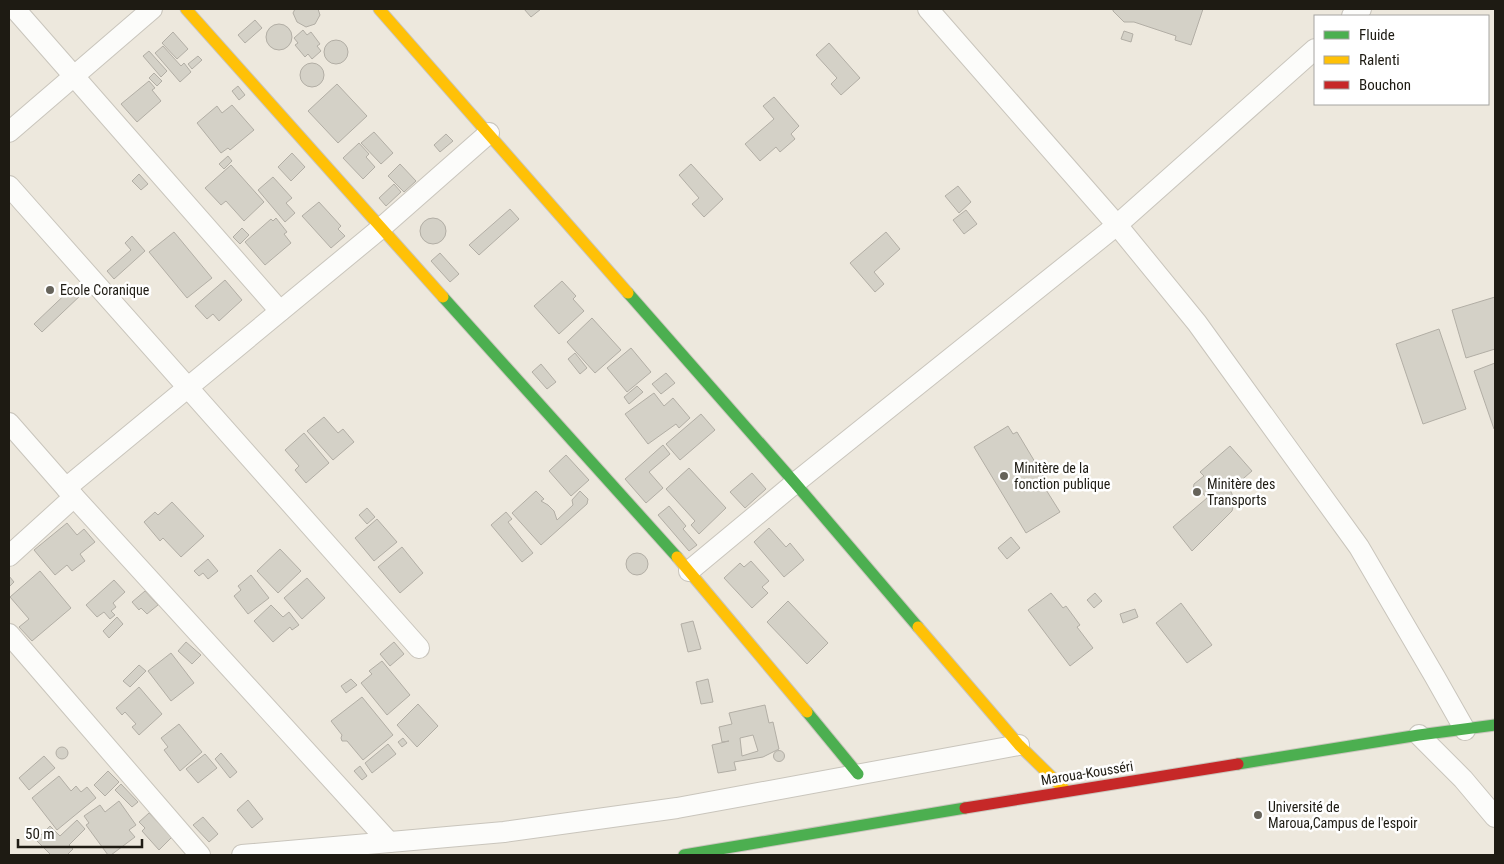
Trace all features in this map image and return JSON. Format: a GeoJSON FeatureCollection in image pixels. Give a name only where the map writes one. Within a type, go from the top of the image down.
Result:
{"type":"FeatureCollection","features":[{"type":"Feature","properties":{"kind":"main road"},"geometry":{"type":"LineString","coordinates":[[186,9],[690,571],[858,774]]}},
{"type":"Feature","properties":{"kind":"main road"},"geometry":{"type":"LineString","coordinates":[[379,9],[795,483],[1019,746],[1066,791]]}},
{"type":"Feature","properties":{"kind":"main road","name":"Maroua-Kousséri"},"geometry":{"type":"LineString","coordinates":[[684,855],[755,849],[1066,791],[1495,724]]}},
{"type":"Feature","properties":{"kind":"street"},"geometry":{"type":"LineString","coordinates":[[15,9],[280,312]]}},
{"type":"Feature","properties":{"kind":"street"},"geometry":{"type":"LineString","coordinates":[[9,132],[152,9]]}},
{"type":"Feature","properties":{"kind":"street"},"geometry":{"type":"LineString","coordinates":[[928,9],[1117,225],[1198,323],[1359,547],[1436,676],[1465,730]]}},
{"type":"Feature","properties":{"kind":"street"},"geometry":{"type":"LineString","coordinates":[[690,571],[795,483],[1117,225],[1314,50]]}},
{"type":"Feature","properties":{"kind":"street"},"geometry":{"type":"LineString","coordinates":[[9,556],[70,493],[188,386],[381,228],[488,133]]}},
{"type":"Feature","properties":{"kind":"street"},"geometry":{"type":"LineString","coordinates":[[9,186],[420,648]]}},
{"type":"Feature","properties":{"kind":"street"},"geometry":{"type":"LineString","coordinates":[[9,423],[70,493],[389,842]]}},
{"type":"Feature","properties":{"kind":"street"},"geometry":{"type":"LineString","coordinates":[[9,634],[200,855]]}},
{"type":"Feature","properties":{"kind":"street"},"geometry":{"type":"LineString","coordinates":[[1419,735],[1495,816]]}},
{"type":"Feature","properties":{"kind":"street"},"geometry":{"type":"LineString","coordinates":[[242,855],[504,832],[677,808],[1019,746]]}},
{"type":"Feature","properties":{"kind":"building"},"geometry":{"type":"Polygon","coordinates":[[[295,9],[318,9],[320,15],[315,24],[306,27],[297,22],[293,13],[295,9]]]}},
{"type":"Feature","properties":{"kind":"building"},"geometry":{"type":"Polygon","coordinates":[[[524,9],[541,9],[531,17],[524,9]]]}},
{"type":"Feature","properties":{"kind":"building"},"geometry":{"type":"Polygon","coordinates":[[[1113,9],[1203,9],[1191,45],[1175,40],[1176,36],[1134,22],[1124,22],[1113,9]]]}},
{"type":"Feature","properties":{"kind":"building"},"geometry":{"type":"Polygon","coordinates":[[[255,20],[262,28],[245,43],[238,35],[255,20]]]}},
{"type":"Feature","properties":{"kind":"building"},"geometry":{"type":"Polygon","coordinates":[[[279,24],[288,28],[292,37],[288,46],[279,50],[270,46],[266,37],[270,28],[279,24]]]}},
{"type":"Feature","properties":{"kind":"building"},"geometry":{"type":"Polygon","coordinates":[[[303,30],[307,35],[311,32],[320,44],[317,46],[321,51],[312,59],[308,54],[305,57],[295,45],[298,43],[294,38],[303,30]]]}},
{"type":"Feature","properties":{"kind":"building"},"geometry":{"type":"Polygon","coordinates":[[[1124,31],[1133,34],[1131,42],[1121,39],[1124,31]]]}},
{"type":"Feature","properties":{"kind":"building"},"geometry":{"type":"Polygon","coordinates":[[[173,32],[188,49],[177,59],[162,43],[173,32]]]}},
{"type":"Feature","properties":{"kind":"building"},"geometry":{"type":"Polygon","coordinates":[[[331,40],[341,40],[348,47],[348,57],[341,64],[331,64],[324,57],[324,47],[331,40]]]}},
{"type":"Feature","properties":{"kind":"building"},"geometry":{"type":"Polygon","coordinates":[[[829,43],[860,78],[841,95],[831,84],[837,78],[816,55],[829,43]]]}},
{"type":"Feature","properties":{"kind":"building"},"geometry":{"type":"Polygon","coordinates":[[[163,46],[181,66],[184,63],[191,72],[180,82],[155,53],[163,46]]]}},
{"type":"Feature","properties":{"kind":"building"},"geometry":{"type":"Polygon","coordinates":[[[149,51],[167,71],[161,77],[143,56],[149,51]]]}},
{"type":"Feature","properties":{"kind":"building"},"geometry":{"type":"Polygon","coordinates":[[[198,56],[202,60],[192,69],[188,64],[198,56]]]}},
{"type":"Feature","properties":{"kind":"building"},"geometry":{"type":"Polygon","coordinates":[[[307,63],[317,63],[324,70],[324,80],[317,87],[307,87],[300,80],[300,70],[307,63]]]}},
{"type":"Feature","properties":{"kind":"building"},"geometry":{"type":"Polygon","coordinates":[[[154,73],[162,81],[157,86],[149,78],[154,73]]]}},
{"type":"Feature","properties":{"kind":"building"},"geometry":{"type":"Polygon","coordinates":[[[149,81],[155,88],[152,90],[161,101],[137,122],[121,104],[149,81]]]}},
{"type":"Feature","properties":{"kind":"building"},"geometry":{"type":"Polygon","coordinates":[[[337,84],[367,116],[338,143],[308,111],[337,84]]]}},
{"type":"Feature","properties":{"kind":"building"},"geometry":{"type":"Polygon","coordinates":[[[238,86],[245,95],[239,100],[232,91],[238,86]]]}},
{"type":"Feature","properties":{"kind":"building"},"geometry":{"type":"Polygon","coordinates":[[[774,97],[799,126],[791,134],[795,139],[780,152],[776,147],[760,161],[745,144],[774,119],[763,106],[774,97]]]}},
{"type":"Feature","properties":{"kind":"building"},"geometry":{"type":"Polygon","coordinates":[[[232,105],[254,130],[230,150],[228,148],[221,153],[197,123],[217,106],[222,113],[232,105]]]}},
{"type":"Feature","properties":{"kind":"building"},"geometry":{"type":"Polygon","coordinates":[[[374,132],[393,153],[381,164],[361,143],[374,132]]]}},
{"type":"Feature","properties":{"kind":"building"},"geometry":{"type":"Polygon","coordinates":[[[446,134],[453,141],[440,152],[434,145],[446,134]]]}},
{"type":"Feature","properties":{"kind":"building"},"geometry":{"type":"Polygon","coordinates":[[[359,143],[369,154],[366,157],[375,167],[363,179],[343,158],[359,143]]]}},
{"type":"Feature","properties":{"kind":"building"},"geometry":{"type":"Polygon","coordinates":[[[292,153],[305,167],[291,181],[278,167],[292,153]]]}},
{"type":"Feature","properties":{"kind":"building"},"geometry":{"type":"Polygon","coordinates":[[[228,156],[232,161],[224,169],[219,164],[228,156]]]}},
{"type":"Feature","properties":{"kind":"building"},"geometry":{"type":"Polygon","coordinates":[[[400,164],[416,181],[404,192],[388,176],[400,164]]]}},
{"type":"Feature","properties":{"kind":"building"},"geometry":{"type":"Polygon","coordinates":[[[691,164],[723,199],[704,217],[692,204],[699,198],[679,175],[691,164]]]}},
{"type":"Feature","properties":{"kind":"building"},"geometry":{"type":"Polygon","coordinates":[[[231,165],[264,202],[244,221],[226,201],[221,205],[205,188],[231,165]]]}},
{"type":"Feature","properties":{"kind":"building"},"geometry":{"type":"Polygon","coordinates":[[[139,174],[148,184],[141,190],[132,181],[139,174]]]}},
{"type":"Feature","properties":{"kind":"building"},"geometry":{"type":"Polygon","coordinates":[[[273,177],[292,198],[286,203],[295,213],[285,222],[258,190],[273,177]]]}},
{"type":"Feature","properties":{"kind":"building"},"geometry":{"type":"Polygon","coordinates":[[[394,184],[401,192],[386,206],[379,198],[394,184]]]}},
{"type":"Feature","properties":{"kind":"building"},"geometry":{"type":"Polygon","coordinates":[[[958,186],[971,202],[959,213],[945,196],[958,186]]]}},
{"type":"Feature","properties":{"kind":"building"},"geometry":{"type":"Polygon","coordinates":[[[319,202],[341,226],[338,229],[345,236],[331,248],[302,216],[319,202]]]}},
{"type":"Feature","properties":{"kind":"building"},"geometry":{"type":"Polygon","coordinates":[[[510,209],[519,219],[479,255],[469,245],[510,209]]]}},
{"type":"Feature","properties":{"kind":"building"},"geometry":{"type":"Polygon","coordinates":[[[966,210],[977,224],[964,234],[953,220],[966,210]]]}},
{"type":"Feature","properties":{"kind":"building"},"geometry":{"type":"Polygon","coordinates":[[[276,218],[287,232],[284,234],[291,243],[265,265],[245,242],[271,219],[273,221],[276,218]]]}},
{"type":"Feature","properties":{"kind":"building"},"geometry":{"type":"Polygon","coordinates":[[[433,218],[442,222],[446,231],[442,240],[433,244],[424,240],[420,231],[424,222],[433,218]]]}},
{"type":"Feature","properties":{"kind":"building"},"geometry":{"type":"Polygon","coordinates":[[[242,228],[249,235],[240,244],[233,237],[242,228]]]}},
{"type":"Feature","properties":{"kind":"building"},"geometry":{"type":"Polygon","coordinates":[[[174,232],[212,278],[187,298],[149,252],[174,232]]]}},
{"type":"Feature","properties":{"kind":"building"},"geometry":{"type":"Polygon","coordinates":[[[886,232],[900,249],[874,272],[884,284],[875,292],[850,263],[886,232]]]}},
{"type":"Feature","properties":{"kind":"building"},"geometry":{"type":"Polygon","coordinates":[[[132,236],[145,251],[114,279],[107,271],[131,250],[125,243],[132,236]]]}},
{"type":"Feature","properties":{"kind":"building"},"geometry":{"type":"Polygon","coordinates":[[[440,253],[459,274],[450,282],[431,261],[440,253]]]}},
{"type":"Feature","properties":{"kind":"building"},"geometry":{"type":"Polygon","coordinates":[[[225,280],[242,300],[219,321],[213,314],[207,319],[195,306],[225,280]]]}},
{"type":"Feature","properties":{"kind":"building"},"geometry":{"type":"Polygon","coordinates":[[[562,281],[576,296],[573,299],[584,311],[559,334],[534,306],[562,281]]]}},
{"type":"Feature","properties":{"kind":"building"},"geometry":{"type":"Polygon","coordinates":[[[75,285],[83,293],[42,332],[34,324],[75,285]]]}},
{"type":"Feature","properties":{"kind":"building"},"geometry":{"type":"Polygon","coordinates":[[[1495,297],[1495,349],[1466,358],[1452,310],[1495,297]]]}},
{"type":"Feature","properties":{"kind":"building"},"geometry":{"type":"Polygon","coordinates":[[[592,318],[621,350],[595,373],[567,342],[592,318]]]}},
{"type":"Feature","properties":{"kind":"building"},"geometry":{"type":"Polygon","coordinates":[[[1439,329],[1466,409],[1423,424],[1396,344],[1439,329]]]}},
{"type":"Feature","properties":{"kind":"building"},"geometry":{"type":"Polygon","coordinates":[[[631,348],[651,372],[627,392],[607,368],[631,348]]]}},
{"type":"Feature","properties":{"kind":"building"},"geometry":{"type":"Polygon","coordinates":[[[575,353],[587,368],[580,374],[568,359],[575,353]]]}},
{"type":"Feature","properties":{"kind":"building"},"geometry":{"type":"Polygon","coordinates":[[[1495,363],[1495,429],[1494,429],[1474,371],[1495,363]]]}},
{"type":"Feature","properties":{"kind":"building"},"geometry":{"type":"Polygon","coordinates":[[[541,364],[556,382],[547,389],[532,372],[541,364]]]}},
{"type":"Feature","properties":{"kind":"building"},"geometry":{"type":"Polygon","coordinates":[[[666,373],[675,383],[661,394],[652,384],[666,373]]]}},
{"type":"Feature","properties":{"kind":"building"},"geometry":{"type":"Polygon","coordinates":[[[637,386],[643,392],[629,404],[624,397],[637,386]]]}},
{"type":"Feature","properties":{"kind":"building"},"geometry":{"type":"Polygon","coordinates":[[[654,393],[664,406],[673,398],[690,418],[679,428],[676,424],[648,444],[625,414],[654,393]]]}},
{"type":"Feature","properties":{"kind":"building"},"geometry":{"type":"Polygon","coordinates":[[[701,414],[715,430],[680,460],[666,444],[701,414]]]}},
{"type":"Feature","properties":{"kind":"building"},"geometry":{"type":"Polygon","coordinates":[[[324,417],[338,433],[343,429],[354,442],[333,460],[307,431],[324,417]]]}},
{"type":"Feature","properties":{"kind":"building"},"geometry":{"type":"Polygon","coordinates":[[[1008,426],[1013,434],[1017,432],[1047,482],[1043,485],[1060,512],[1026,533],[974,447],[1008,426]]]}},
{"type":"Feature","properties":{"kind":"building"},"geometry":{"type":"Polygon","coordinates":[[[304,433],[329,463],[306,483],[295,470],[299,466],[285,450],[304,433]]]}},
{"type":"Feature","properties":{"kind":"building"},"geometry":{"type":"Polygon","coordinates":[[[663,445],[670,454],[649,472],[663,488],[646,503],[625,479],[663,445]]]}},
{"type":"Feature","properties":{"kind":"building"},"geometry":{"type":"Polygon","coordinates":[[[1230,446],[1252,471],[1230,490],[1235,500],[1232,511],[1192,551],[1173,527],[1207,498],[1200,490],[1196,493],[1193,491],[1194,484],[1204,476],[1200,472],[1230,446]]]}},
{"type":"Feature","properties":{"kind":"building"},"geometry":{"type":"Polygon","coordinates":[[[566,455],[589,480],[571,496],[549,471],[566,455]]]}},
{"type":"Feature","properties":{"kind":"building"},"geometry":{"type":"Polygon","coordinates":[[[689,468],[726,508],[699,534],[691,525],[695,521],[666,489],[689,468]]]}},
{"type":"Feature","properties":{"kind":"building"},"geometry":{"type":"Polygon","coordinates":[[[752,473],[766,489],[745,508],[730,492],[752,473]]]}},
{"type":"Feature","properties":{"kind":"building"},"geometry":{"type":"Polygon","coordinates":[[[536,491],[544,499],[541,501],[554,511],[557,520],[573,505],[572,500],[580,491],[588,499],[587,504],[541,545],[512,513],[536,491]]]}},
{"type":"Feature","properties":{"kind":"building"},"geometry":{"type":"Polygon","coordinates":[[[172,502],[204,536],[181,557],[163,538],[160,541],[144,522],[155,512],[158,515],[172,502]]]}},
{"type":"Feature","properties":{"kind":"building"},"geometry":{"type":"Polygon","coordinates":[[[669,506],[686,526],[683,529],[697,545],[689,551],[658,515],[669,506]]]}},
{"type":"Feature","properties":{"kind":"building"},"geometry":{"type":"Polygon","coordinates":[[[367,508],[375,517],[367,524],[359,515],[367,508]]]}},
{"type":"Feature","properties":{"kind":"building"},"geometry":{"type":"Polygon","coordinates":[[[506,512],[512,519],[508,522],[533,553],[522,562],[491,525],[506,512]]]}},
{"type":"Feature","properties":{"kind":"building"},"geometry":{"type":"Polygon","coordinates":[[[377,519],[397,542],[374,561],[355,538],[377,519]]]}},
{"type":"Feature","properties":{"kind":"building"},"geometry":{"type":"Polygon","coordinates":[[[67,523],[77,535],[84,529],[95,542],[80,554],[85,561],[72,571],[67,565],[55,575],[34,550],[67,523]]]}},
{"type":"Feature","properties":{"kind":"building"},"geometry":{"type":"Polygon","coordinates":[[[769,528],[786,547],[790,543],[804,560],[784,577],[754,542],[769,528]]]}},
{"type":"Feature","properties":{"kind":"building"},"geometry":{"type":"Polygon","coordinates":[[[1011,537],[1020,548],[1007,559],[998,548],[1011,537]]]}},
{"type":"Feature","properties":{"kind":"building"},"geometry":{"type":"Polygon","coordinates":[[[402,547],[423,573],[400,593],[378,567],[402,547]]]}},
{"type":"Feature","properties":{"kind":"building"},"geometry":{"type":"Polygon","coordinates":[[[280,549],[301,571],[278,593],[257,571],[280,549]]]}},
{"type":"Feature","properties":{"kind":"building"},"geometry":{"type":"Polygon","coordinates":[[[637,553],[645,556],[648,564],[645,572],[637,575],[629,572],[626,564],[629,556],[637,553]]]}},
{"type":"Feature","properties":{"kind":"building"},"geometry":{"type":"Polygon","coordinates":[[[208,559],[218,571],[208,579],[203,573],[199,576],[194,571],[208,559]]]}},
{"type":"Feature","properties":{"kind":"building"},"geometry":{"type":"Polygon","coordinates":[[[751,561],[769,581],[762,587],[768,593],[752,608],[724,578],[740,563],[744,567],[751,561]]]}},
{"type":"Feature","properties":{"kind":"building"},"geometry":{"type":"Polygon","coordinates":[[[40,571],[71,608],[32,641],[19,627],[29,619],[10,597],[40,571]]]}},
{"type":"Feature","properties":{"kind":"building"},"geometry":{"type":"Polygon","coordinates":[[[251,575],[269,598],[248,614],[234,596],[241,590],[238,586],[251,575]]]}},
{"type":"Feature","properties":{"kind":"building"},"geometry":{"type":"Polygon","coordinates":[[[9,576],[14,582],[9,587],[9,576]]]}},
{"type":"Feature","properties":{"kind":"building"},"geometry":{"type":"Polygon","coordinates":[[[307,578],[325,598],[302,619],[284,598],[307,578]]]}},
{"type":"Feature","properties":{"kind":"building"},"geometry":{"type":"Polygon","coordinates":[[[114,580],[125,592],[113,603],[116,607],[111,611],[115,615],[110,619],[104,612],[97,617],[86,605],[114,580]]]}},
{"type":"Feature","properties":{"kind":"building"},"geometry":{"type":"Polygon","coordinates":[[[145,591],[158,605],[147,614],[141,608],[139,610],[132,602],[145,591]]]}},
{"type":"Feature","properties":{"kind":"building"},"geometry":{"type":"Polygon","coordinates":[[[1051,593],[1063,608],[1066,606],[1080,625],[1077,627],[1093,648],[1070,666],[1028,610],[1051,593]]]}},
{"type":"Feature","properties":{"kind":"building"},"geometry":{"type":"Polygon","coordinates":[[[1095,593],[1102,601],[1094,608],[1087,600],[1095,593]]]}},
{"type":"Feature","properties":{"kind":"building"},"geometry":{"type":"Polygon","coordinates":[[[788,601],[828,643],[807,664],[767,622],[788,601]]]}},
{"type":"Feature","properties":{"kind":"building"},"geometry":{"type":"Polygon","coordinates":[[[1181,603],[1212,645],[1187,663],[1156,623],[1181,603]]]}},
{"type":"Feature","properties":{"kind":"building"},"geometry":{"type":"Polygon","coordinates":[[[271,605],[283,617],[289,612],[299,625],[292,630],[290,627],[273,642],[254,621],[271,605]]]}},
{"type":"Feature","properties":{"kind":"building"},"geometry":{"type":"Polygon","coordinates":[[[1135,609],[1138,617],[1123,623],[1120,614],[1135,609]]]}},
{"type":"Feature","properties":{"kind":"building"},"geometry":{"type":"Polygon","coordinates":[[[117,617],[123,624],[109,638],[103,631],[117,617]]]}},
{"type":"Feature","properties":{"kind":"building"},"geometry":{"type":"Polygon","coordinates":[[[693,621],[701,649],[688,652],[681,624],[693,621]]]}},
{"type":"Feature","properties":{"kind":"building"},"geometry":{"type":"Polygon","coordinates":[[[186,642],[201,655],[192,664],[178,651],[186,642]]]}},
{"type":"Feature","properties":{"kind":"building"},"geometry":{"type":"Polygon","coordinates":[[[394,642],[404,654],[390,666],[380,654],[394,642]]]}},
{"type":"Feature","properties":{"kind":"building"},"geometry":{"type":"Polygon","coordinates":[[[171,653],[194,683],[171,701],[148,671],[171,653]]]}},
{"type":"Feature","properties":{"kind":"building"},"geometry":{"type":"Polygon","coordinates":[[[382,661],[410,695],[387,715],[361,683],[372,674],[369,671],[382,661]]]}},
{"type":"Feature","properties":{"kind":"building"},"geometry":{"type":"Polygon","coordinates":[[[139,665],[146,671],[130,687],[123,681],[139,665]]]}},
{"type":"Feature","properties":{"kind":"building"},"geometry":{"type":"Polygon","coordinates":[[[351,679],[357,685],[346,693],[341,686],[351,679]]]}},
{"type":"Feature","properties":{"kind":"building"},"geometry":{"type":"Polygon","coordinates":[[[708,679],[713,702],[701,704],[696,682],[708,679]]]}},
{"type":"Feature","properties":{"kind":"building"},"geometry":{"type":"Polygon","coordinates":[[[139,687],[162,714],[139,735],[132,727],[136,724],[125,712],[122,715],[116,708],[139,687]]]}},
{"type":"Feature","properties":{"kind":"building"},"geometry":{"type":"Polygon","coordinates":[[[362,697],[393,735],[363,760],[347,741],[342,741],[342,735],[331,721],[362,697]]]}},
{"type":"Feature","properties":{"kind":"building"},"geometry":{"type":"Polygon","coordinates":[[[418,704],[438,726],[417,747],[397,725],[418,704]]]}},
{"type":"Feature","properties":{"kind":"building"},"geometry":{"type":"Polygon","coordinates":[[[765,705],[769,723],[773,722],[779,749],[763,757],[734,762],[736,770],[718,773],[712,745],[729,741],[722,742],[719,727],[732,724],[729,713],[765,705]],[[753,735],[740,738],[742,756],[758,751],[753,735]]]}},
{"type":"Feature","properties":{"kind":"building"},"geometry":{"type":"Polygon","coordinates":[[[179,724],[202,752],[180,771],[164,750],[168,747],[161,738],[179,724]]]}},
{"type":"Feature","properties":{"kind":"building"},"geometry":{"type":"Polygon","coordinates":[[[403,738],[407,743],[402,747],[398,742],[403,738]]]}},
{"type":"Feature","properties":{"kind":"building"},"geometry":{"type":"Polygon","coordinates":[[[388,744],[396,754],[372,773],[365,763],[388,744]]]}},
{"type":"Feature","properties":{"kind":"building"},"geometry":{"type":"Polygon","coordinates":[[[60,747],[64,747],[68,753],[64,759],[60,759],[56,755],[56,751],[60,747]]]}},
{"type":"Feature","properties":{"kind":"building"},"geometry":{"type":"Polygon","coordinates":[[[779,750],[785,756],[779,762],[773,756],[779,750]]]}},
{"type":"Feature","properties":{"kind":"building"},"geometry":{"type":"Polygon","coordinates":[[[221,753],[237,772],[230,778],[215,759],[221,753]]]}},
{"type":"Feature","properties":{"kind":"building"},"geometry":{"type":"Polygon","coordinates":[[[205,754],[217,768],[198,783],[186,769],[205,754]]]}},
{"type":"Feature","properties":{"kind":"building"},"geometry":{"type":"Polygon","coordinates":[[[44,756],[55,768],[29,790],[19,778],[44,756]]]}},
{"type":"Feature","properties":{"kind":"building"},"geometry":{"type":"Polygon","coordinates":[[[360,766],[367,776],[362,780],[354,771],[360,766]]]}},
{"type":"Feature","properties":{"kind":"building"},"geometry":{"type":"Polygon","coordinates":[[[108,771],[119,782],[105,796],[94,785],[108,771]]]}},
{"type":"Feature","properties":{"kind":"building"},"geometry":{"type":"Polygon","coordinates":[[[59,776],[71,791],[76,786],[81,792],[87,787],[96,798],[57,830],[32,798],[59,776]]]}},
{"type":"Feature","properties":{"kind":"building"},"geometry":{"type":"Polygon","coordinates":[[[121,784],[138,802],[132,807],[115,790],[121,784]]]}},
{"type":"Feature","properties":{"kind":"building"},"geometry":{"type":"Polygon","coordinates":[[[248,800],[263,819],[252,828],[237,810],[248,800]]]}},
{"type":"Feature","properties":{"kind":"building"},"geometry":{"type":"Polygon","coordinates":[[[119,801],[136,825],[129,830],[135,837],[111,855],[108,855],[86,825],[89,823],[84,816],[100,805],[105,812],[119,801]]]}},
{"type":"Feature","properties":{"kind":"building"},"geometry":{"type":"Polygon","coordinates":[[[149,813],[172,837],[159,850],[142,831],[145,828],[139,822],[149,813]]]}},
{"type":"Feature","properties":{"kind":"building"},"geometry":{"type":"Polygon","coordinates":[[[203,817],[218,834],[209,842],[193,825],[203,817]]]}},
{"type":"Feature","properties":{"kind":"building"},"geometry":{"type":"Polygon","coordinates":[[[77,820],[85,829],[69,845],[73,849],[67,855],[51,855],[36,840],[50,826],[60,836],[77,820]]]}},
{"type":"Feature","properties":{"kind":"traffic: fast"},"geometry":{"type":"LineString","coordinates":[[628,293],[795,483],[918,627]]}},
{"type":"Feature","properties":{"kind":"traffic: fast"},"geometry":{"type":"LineString","coordinates":[[443,297],[677,557]]}},
{"type":"Feature","properties":{"kind":"traffic: fast"},"geometry":{"type":"LineString","coordinates":[[807,712],[858,774]]}},
{"type":"Feature","properties":{"kind":"traffic: fast"},"geometry":{"type":"LineString","coordinates":[[1238,764],[1419,735],[1495,725]]}},
{"type":"Feature","properties":{"kind":"traffic: fast"},"geometry":{"type":"LineString","coordinates":[[684,855],[965,808]]}},
{"type":"Feature","properties":{"kind":"traffic: slow"},"geometry":{"type":"LineString","coordinates":[[186,9],[443,297]]}},
{"type":"Feature","properties":{"kind":"traffic: slow"},"geometry":{"type":"LineString","coordinates":[[379,9],[628,293]]}},
{"type":"Feature","properties":{"kind":"traffic: slow"},"geometry":{"type":"LineString","coordinates":[[677,557],[807,712]]}},
{"type":"Feature","properties":{"kind":"traffic: slow"},"geometry":{"type":"LineString","coordinates":[[918,627],[1019,745],[1066,791]]}},
{"type":"Feature","properties":{"kind":"traffic: jam"},"geometry":{"type":"LineString","coordinates":[[965,808],[1238,764]]}},
{"type":"Feature","properties":{"kind":"place","name":"Ecole Coranique"},"geometry":{"type":"Point","coordinates":[50,290]}},
{"type":"Feature","properties":{"kind":"place","name":"Minitère de la fonction publique"},"geometry":{"type":"Point","coordinates":[1004,476]}},
{"type":"Feature","properties":{"kind":"place","name":"Minitère des Transports"},"geometry":{"type":"Point","coordinates":[1197,492]}},
{"type":"Feature","properties":{"kind":"place","name":"Université de Maroua,Campus de l'espoir"},"geometry":{"type":"Point","coordinates":[1258,815]}}]}
